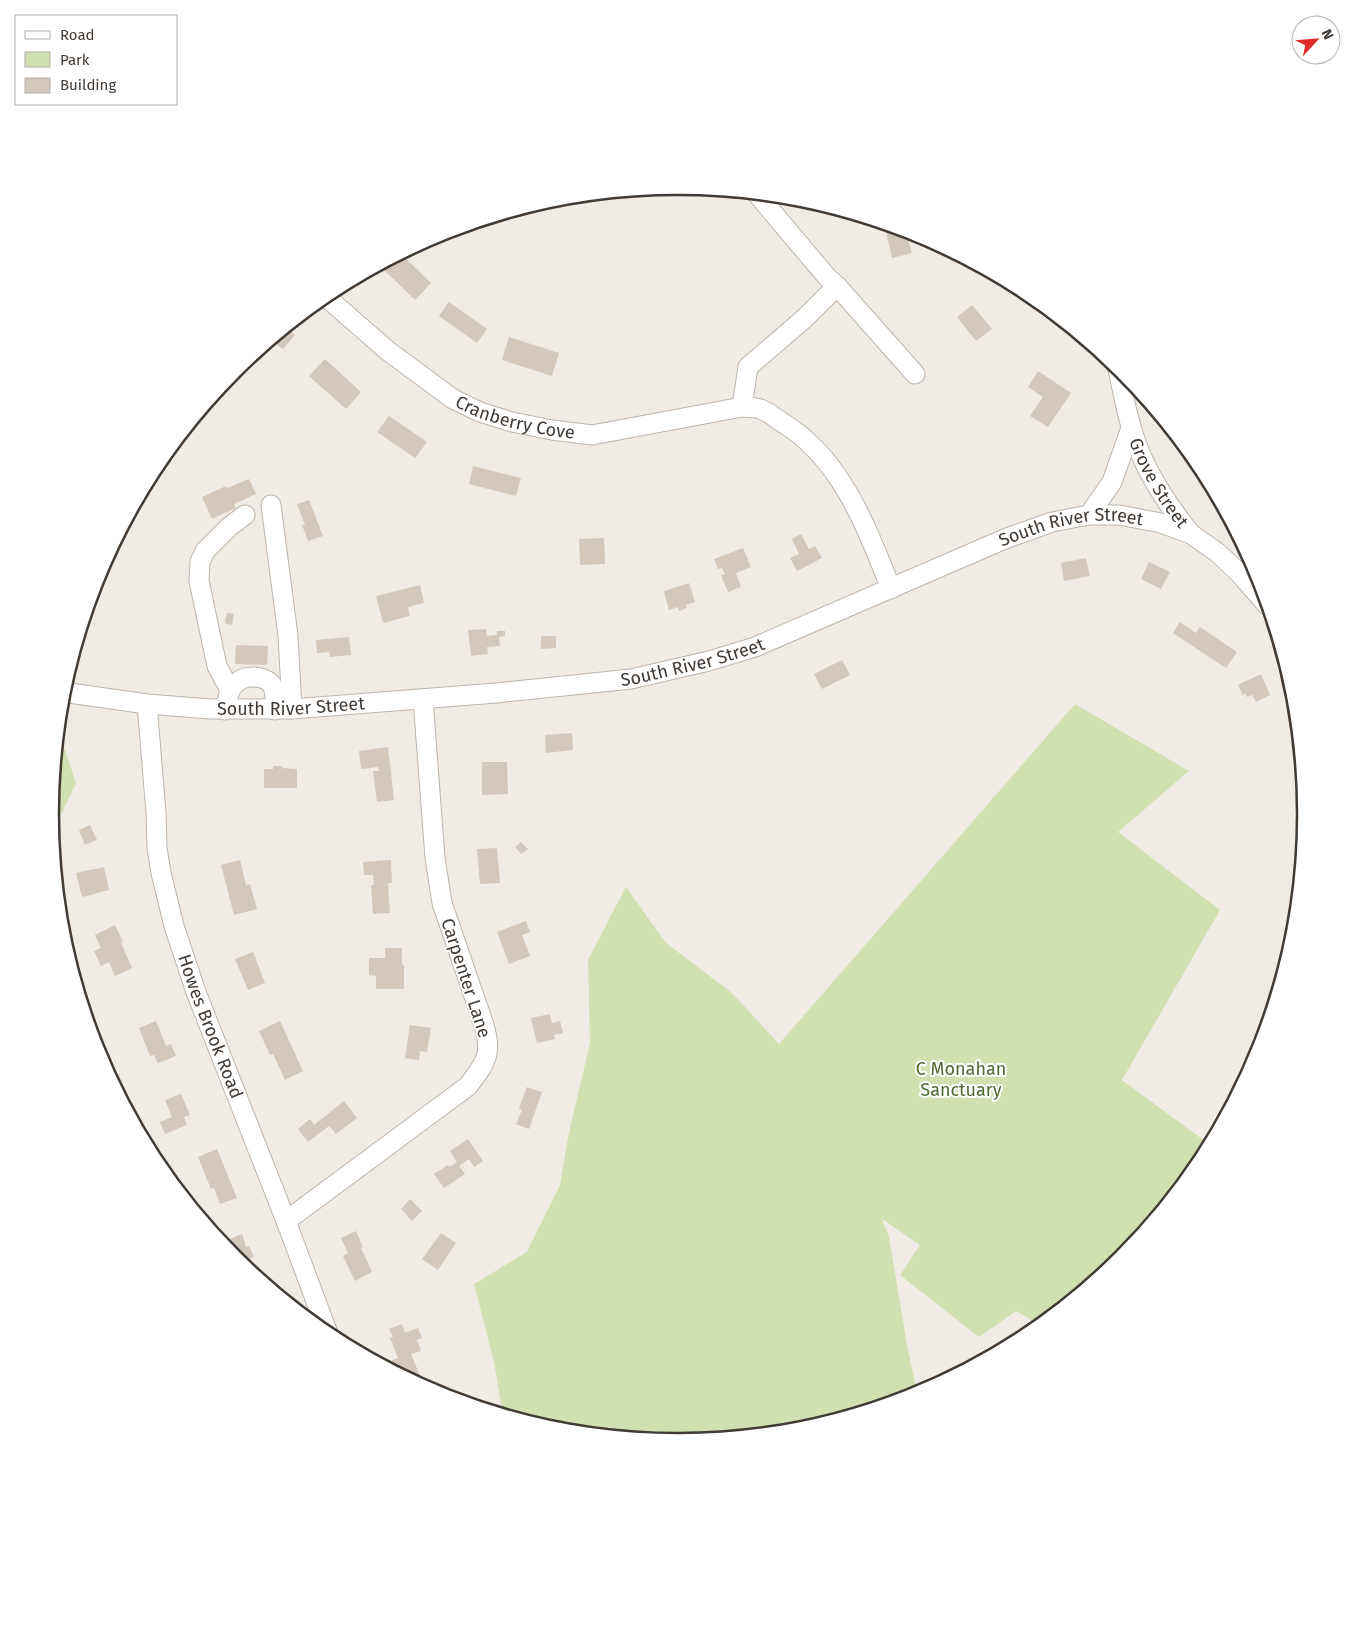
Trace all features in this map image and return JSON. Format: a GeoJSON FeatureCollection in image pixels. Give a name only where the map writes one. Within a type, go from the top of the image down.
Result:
{"type":"FeatureCollection","features":[{"type":"Feature","properties":{"kind":"street"},"geometry":{"type":"LineString","coordinates":[[763,202],[827,277],[838,286],[914,374]]}},
{"type":"Feature","properties":{"kind":"street"},"geometry":{"type":"LineString","coordinates":[[742,407],[748,367],[805,318],[838,286]]}},
{"type":"Feature","properties":{"kind":"street","name":"Cranberry Cove"},"geometry":{"type":"LineString","coordinates":[[332,302],[388,351],[453,399],[480,412],[512,422],[592,435],[742,407],[761,409],[804,438],[836,473],[857,508],[891,589]]}},
{"type":"Feature","properties":{"kind":"street","name":"Grove Street"},"geometry":{"type":"LineString","coordinates":[[1121,382],[1131,428],[1140,453],[1178,518],[1191,534]]}},
{"type":"Feature","properties":{"kind":"street","name":"Grove Street"},"geometry":{"type":"LineString","coordinates":[[1089,515],[1112,482],[1131,428]]}},
{"type":"Feature","properties":{"kind":"street"},"geometry":{"type":"LineString","coordinates":[[271,505],[288,636],[283,710]]}},
{"type":"Feature","properties":{"kind":"street"},"geometry":{"type":"LineString","coordinates":[[230,690],[217,666],[199,581],[200,562],[205,551],[229,527],[245,515]]}},
{"type":"Feature","properties":{"kind":"street","name":"South River Street"},"geometry":{"type":"LineString","coordinates":[[71,693],[147,704],[225,710],[283,710],[631,679],[709,661],[755,647],[1007,538],[1052,522],[1089,515],[1118,515],[1161,523],[1191,534],[1218,553],[1254,589]]}},
{"type":"Feature","properties":{"kind":"street"},"geometry":{"type":"LineString","coordinates":[[225,710],[230,690],[242,679],[255,677],[271,683],[283,710]]}},
{"type":"Feature","properties":{"kind":"street","name":"Carpenter Lane"},"geometry":{"type":"LineString","coordinates":[[286,1221],[468,1086],[482,1068],[487,1055],[489,1041],[442,903],[435,858],[423,699]]}},
{"type":"Feature","properties":{"kind":"street","name":"Howes Brook Road"},"geometry":{"type":"LineString","coordinates":[[147,704],[157,848],[174,926],[196,992],[286,1221],[323,1321]]}},
{"type":"Feature","properties":{"kind":"green space","name":"C Monahan Sanctuary"},"geometry":{"type":"Polygon","coordinates":[[[1075,704],[1189,771],[1118,832],[1220,910],[1122,1080],[1204,1141],[1193,1159],[1144,1223],[1086,1280],[1034,1321],[1016,1311],[979,1337],[900,1275],[920,1245],[882,1219],[889,1237],[908,1351],[916,1387],[838,1413],[799,1422],[719,1432],[678,1434],[597,1428],[557,1422],[502,1408],[494,1362],[474,1284],[527,1252],[560,1185],[568,1137],[590,1043],[588,960],[626,887],[666,943],[732,993],[779,1044],[1075,704]]]}},
{"type":"Feature","properties":{"kind":"green space"},"geometry":{"type":"Polygon","coordinates":[[[63,744],[76,783],[59,819],[63,744]]]}},
{"type":"Feature","properties":{"kind":"building"},"geometry":{"type":"Polygon","coordinates":[[[886,231],[908,240],[912,253],[892,258],[886,231]]]}},
{"type":"Feature","properties":{"kind":"building"},"geometry":{"type":"Polygon","coordinates":[[[405,258],[431,283],[415,300],[384,270],[405,258]]]}},
{"type":"Feature","properties":{"kind":"building"},"geometry":{"type":"Polygon","coordinates":[[[449,302],[487,329],[477,343],[439,316],[449,302]]]}},
{"type":"Feature","properties":{"kind":"building"},"geometry":{"type":"Polygon","coordinates":[[[972,305],[992,329],[976,341],[957,317],[972,305]]]}},
{"type":"Feature","properties":{"kind":"building"},"geometry":{"type":"Polygon","coordinates":[[[291,332],[295,335],[283,349],[276,344],[291,332]]]}},
{"type":"Feature","properties":{"kind":"building"},"geometry":{"type":"Polygon","coordinates":[[[509,337],[559,353],[552,376],[502,360],[509,337]]]}},
{"type":"Feature","properties":{"kind":"building"},"geometry":{"type":"Polygon","coordinates":[[[325,359],[361,392],[346,409],[309,376],[325,359]]]}},
{"type":"Feature","properties":{"kind":"building"},"geometry":{"type":"Polygon","coordinates":[[[1038,371],[1071,393],[1048,427],[1030,416],[1043,397],[1028,387],[1038,371]]]}},
{"type":"Feature","properties":{"kind":"building"},"geometry":{"type":"Polygon","coordinates":[[[389,416],[427,442],[415,458],[377,432],[389,416]]]}},
{"type":"Feature","properties":{"kind":"building"},"geometry":{"type":"Polygon","coordinates":[[[473,466],[521,478],[516,496],[469,484],[473,466]]]}},
{"type":"Feature","properties":{"kind":"building"},"geometry":{"type":"Polygon","coordinates":[[[249,479],[256,494],[234,504],[236,508],[212,519],[202,497],[226,486],[227,488],[249,479]]]}},
{"type":"Feature","properties":{"kind":"building"},"geometry":{"type":"Polygon","coordinates":[[[309,500],[323,536],[308,541],[302,525],[305,525],[297,504],[309,500]]]}},
{"type":"Feature","properties":{"kind":"building"},"geometry":{"type":"Polygon","coordinates":[[[801,534],[809,549],[815,546],[822,558],[797,571],[790,558],[799,554],[792,539],[801,534]]]}},
{"type":"Feature","properties":{"kind":"building"},"geometry":{"type":"Polygon","coordinates":[[[604,538],[605,564],[580,565],[579,539],[604,538]]]}},
{"type":"Feature","properties":{"kind":"building"},"geometry":{"type":"Polygon","coordinates":[[[743,548],[751,567],[736,573],[741,587],[728,592],[721,575],[725,574],[722,568],[718,569],[714,559],[743,548]]]}},
{"type":"Feature","properties":{"kind":"building"},"geometry":{"type":"Polygon","coordinates":[[[1086,558],[1090,576],[1064,581],[1061,563],[1086,558]]]}},
{"type":"Feature","properties":{"kind":"building"},"geometry":{"type":"Polygon","coordinates":[[[1149,562],[1170,572],[1161,589],[1141,579],[1149,562]]]}},
{"type":"Feature","properties":{"kind":"building"},"geometry":{"type":"Polygon","coordinates":[[[689,583],[695,602],[686,605],[687,608],[679,611],[678,607],[669,610],[664,591],[689,583]]]}},
{"type":"Feature","properties":{"kind":"building"},"geometry":{"type":"Polygon","coordinates":[[[420,585],[424,603],[408,607],[410,616],[383,623],[376,596],[420,585]]]}},
{"type":"Feature","properties":{"kind":"building"},"geometry":{"type":"Polygon","coordinates":[[[227,613],[234,614],[232,625],[225,623],[227,613]]]}},
{"type":"Feature","properties":{"kind":"building"},"geometry":{"type":"Polygon","coordinates":[[[1180,622],[1196,633],[1200,627],[1237,652],[1226,668],[1173,633],[1180,622]]]}},
{"type":"Feature","properties":{"kind":"building"},"geometry":{"type":"Polygon","coordinates":[[[486,629],[487,636],[497,635],[497,631],[505,631],[505,636],[499,637],[500,646],[487,647],[488,654],[471,656],[468,630],[486,629]]]}},
{"type":"Feature","properties":{"kind":"building"},"geometry":{"type":"Polygon","coordinates":[[[541,636],[556,636],[556,648],[541,649],[541,636]]]}},
{"type":"Feature","properties":{"kind":"building"},"geometry":{"type":"Polygon","coordinates":[[[349,637],[351,655],[330,657],[329,652],[317,653],[316,640],[349,637]]]}},
{"type":"Feature","properties":{"kind":"building"},"geometry":{"type":"Polygon","coordinates":[[[236,645],[268,646],[267,665],[235,664],[236,645]]]}},
{"type":"Feature","properties":{"kind":"building"},"geometry":{"type":"Polygon","coordinates":[[[842,660],[850,675],[822,689],[814,674],[842,660]]]}},
{"type":"Feature","properties":{"kind":"building"},"geometry":{"type":"Polygon","coordinates":[[[1261,674],[1270,695],[1256,702],[1252,695],[1247,697],[1245,693],[1243,695],[1238,685],[1261,674]]]}},
{"type":"Feature","properties":{"kind":"building"},"geometry":{"type":"Polygon","coordinates":[[[572,733],[573,750],[546,753],[545,735],[572,733]]]}},
{"type":"Feature","properties":{"kind":"building"},"geometry":{"type":"Polygon","coordinates":[[[388,747],[394,800],[377,802],[373,771],[379,771],[378,767],[361,769],[359,751],[388,747]]]}},
{"type":"Feature","properties":{"kind":"building"},"geometry":{"type":"Polygon","coordinates":[[[482,762],[507,762],[508,794],[482,795],[482,762]]]}},
{"type":"Feature","properties":{"kind":"building"},"geometry":{"type":"Polygon","coordinates":[[[273,766],[297,769],[297,788],[264,788],[264,769],[273,769],[273,766]]]}},
{"type":"Feature","properties":{"kind":"building"},"geometry":{"type":"Polygon","coordinates":[[[90,825],[97,840],[85,845],[79,830],[90,825]]]}},
{"type":"Feature","properties":{"kind":"building"},"geometry":{"type":"Polygon","coordinates":[[[521,842],[528,849],[521,854],[515,847],[521,842]]]}},
{"type":"Feature","properties":{"kind":"building"},"geometry":{"type":"Polygon","coordinates":[[[497,848],[500,883],[480,884],[477,849],[497,848]]]}},
{"type":"Feature","properties":{"kind":"building"},"geometry":{"type":"Polygon","coordinates":[[[240,860],[246,885],[250,884],[257,909],[234,915],[221,865],[240,860]]]}},
{"type":"Feature","properties":{"kind":"building"},"geometry":{"type":"Polygon","coordinates":[[[391,860],[392,883],[388,883],[390,913],[373,914],[371,885],[374,885],[373,875],[364,875],[363,862],[391,860]]]}},
{"type":"Feature","properties":{"kind":"building"},"geometry":{"type":"Polygon","coordinates":[[[104,867],[109,890],[82,897],[76,873],[104,867]]]}},
{"type":"Feature","properties":{"kind":"building"},"geometry":{"type":"Polygon","coordinates":[[[526,921],[530,932],[522,935],[530,956],[509,964],[497,932],[526,921]]]}},
{"type":"Feature","properties":{"kind":"building"},"geometry":{"type":"Polygon","coordinates":[[[115,925],[132,968],[115,976],[109,962],[101,966],[94,951],[101,948],[95,935],[115,925]]]}},
{"type":"Feature","properties":{"kind":"building"},"geometry":{"type":"Polygon","coordinates":[[[385,948],[402,948],[404,989],[376,989],[376,976],[369,975],[369,958],[385,958],[385,948]]]}},
{"type":"Feature","properties":{"kind":"building"},"geometry":{"type":"Polygon","coordinates":[[[253,952],[265,983],[248,990],[235,959],[253,952]]]}},
{"type":"Feature","properties":{"kind":"building"},"geometry":{"type":"Polygon","coordinates":[[[550,1014],[552,1023],[560,1021],[563,1033],[554,1035],[555,1039],[537,1043],[531,1018],[550,1014]]]}},
{"type":"Feature","properties":{"kind":"building"},"geometry":{"type":"Polygon","coordinates":[[[156,1021],[166,1046],[171,1044],[176,1056],[158,1063],[154,1055],[150,1056],[139,1028],[156,1021]]]}},
{"type":"Feature","properties":{"kind":"building"},"geometry":{"type":"Polygon","coordinates":[[[280,1021],[303,1071],[285,1080],[273,1054],[270,1055],[259,1031],[280,1021]]]}},
{"type":"Feature","properties":{"kind":"building"},"geometry":{"type":"Polygon","coordinates":[[[410,1025],[431,1028],[427,1052],[420,1051],[419,1060],[405,1058],[410,1025]]]}},
{"type":"Feature","properties":{"kind":"building"},"geometry":{"type":"Polygon","coordinates":[[[527,1087],[542,1092],[529,1129],[516,1124],[522,1110],[519,1108],[527,1087]]]}},
{"type":"Feature","properties":{"kind":"building"},"geometry":{"type":"Polygon","coordinates":[[[181,1094],[190,1115],[184,1117],[187,1125],[165,1134],[160,1122],[172,1117],[165,1100],[181,1094]]]}},
{"type":"Feature","properties":{"kind":"building"},"geometry":{"type":"Polygon","coordinates":[[[344,1101],[357,1118],[336,1134],[329,1126],[308,1142],[298,1129],[310,1119],[314,1125],[344,1101]]]}},
{"type":"Feature","properties":{"kind":"building"},"geometry":{"type":"Polygon","coordinates":[[[468,1139],[483,1161],[474,1167],[469,1159],[459,1166],[465,1174],[444,1188],[434,1174],[448,1165],[449,1167],[457,1162],[450,1151],[468,1139]]]}},
{"type":"Feature","properties":{"kind":"building"},"geometry":{"type":"Polygon","coordinates":[[[217,1149],[237,1198],[220,1204],[214,1188],[211,1189],[198,1157],[217,1149]]]}},
{"type":"Feature","properties":{"kind":"building"},"geometry":{"type":"Polygon","coordinates":[[[410,1199],[422,1211],[412,1221],[401,1209],[410,1199]]]}},
{"type":"Feature","properties":{"kind":"building"},"geometry":{"type":"Polygon","coordinates":[[[356,1231],[363,1247],[361,1248],[372,1272],[355,1281],[343,1256],[348,1253],[341,1238],[356,1231]]]}},
{"type":"Feature","properties":{"kind":"building"},"geometry":{"type":"Polygon","coordinates":[[[441,1233],[456,1243],[438,1270],[422,1259],[441,1233]]]}},
{"type":"Feature","properties":{"kind":"building"},"geometry":{"type":"Polygon","coordinates":[[[242,1234],[246,1247],[249,1246],[254,1257],[250,1258],[252,1263],[240,1252],[228,1240],[242,1234]]]}},
{"type":"Feature","properties":{"kind":"building"},"geometry":{"type":"Polygon","coordinates":[[[402,1324],[405,1333],[418,1328],[422,1338],[417,1340],[421,1351],[411,1354],[421,1378],[392,1364],[391,1361],[398,1358],[390,1338],[393,1337],[389,1329],[402,1324]]]}}]}
